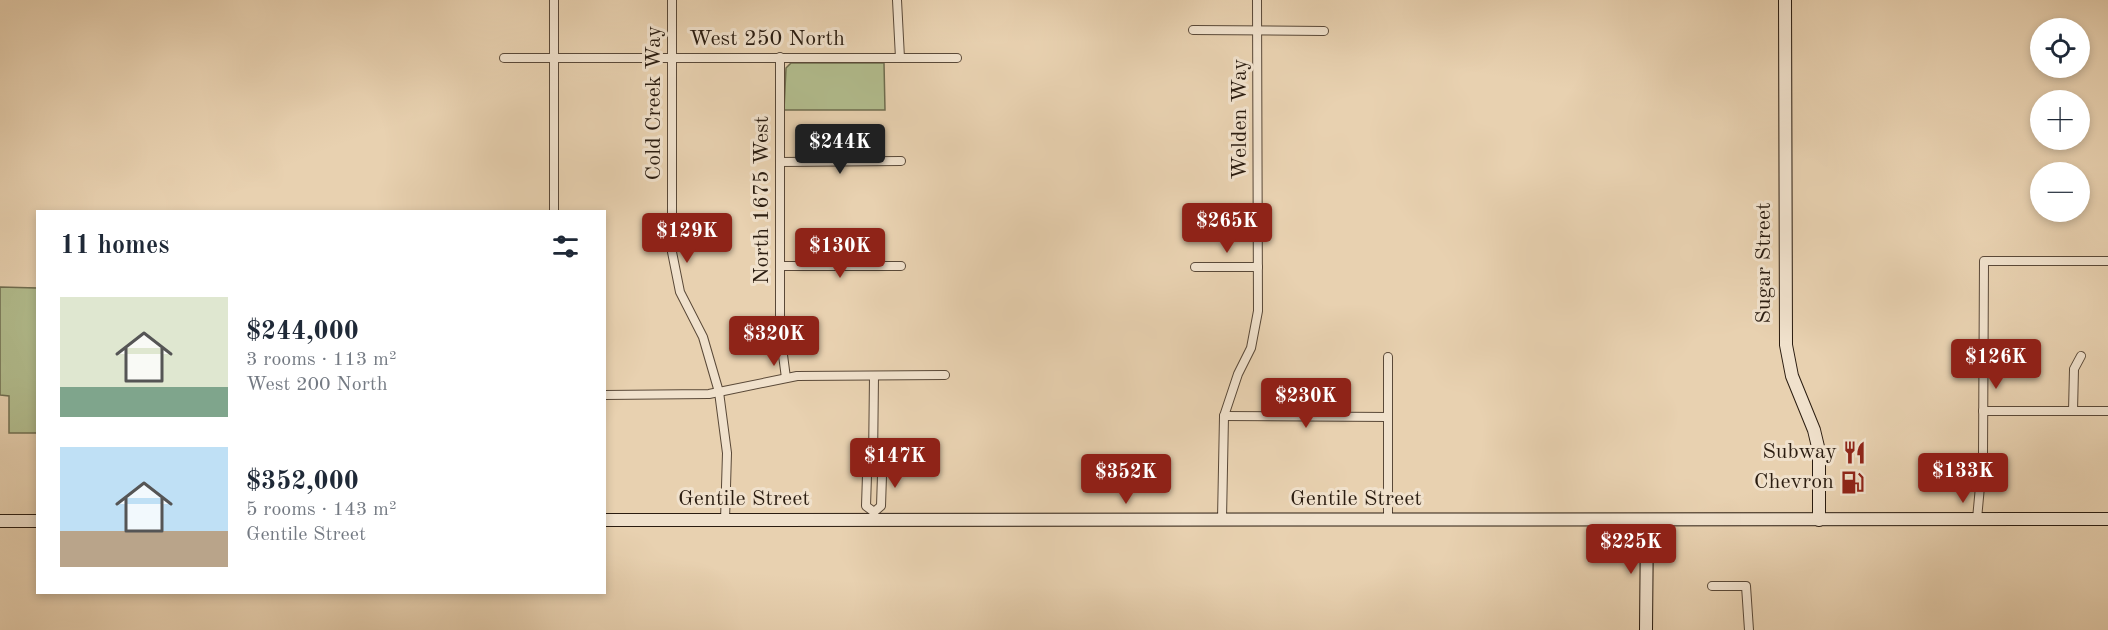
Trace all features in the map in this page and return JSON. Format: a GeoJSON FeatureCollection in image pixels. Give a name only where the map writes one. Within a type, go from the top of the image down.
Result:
{"type":"FeatureCollection","features":[{"type":"Feature","properties":{"kind":"main road","name":"Sugar Street"},"geometry":{"type":"LineString","coordinates":[[1785,0],[1786,345],[1792,376],[1814,430],[1819,451],[1818,520]]}},
{"type":"Feature","properties":{"kind":"main road","name":"Gentile Street"},"geometry":{"type":"LineString","coordinates":[[606,520],[874,516],[1388,520],[2108,519]]}},
{"type":"Feature","properties":{"kind":"main road"},"geometry":{"type":"LineString","coordinates":[[1646,630],[1647,520]]}},
{"type":"Feature","properties":{"kind":"main road"},"geometry":{"type":"LineString","coordinates":[[0,521],[36,521]]}},
{"type":"Feature","properties":{"kind":"street"},"geometry":{"type":"LineString","coordinates":[[554,0],[554,210]]}},
{"type":"Feature","properties":{"kind":"street","name":"Cold Creek Way"},"geometry":{"type":"LineString","coordinates":[[672,0],[672,252],[680,292],[703,337],[720,392],[727,453],[725,520]]}},
{"type":"Feature","properties":{"kind":"street"},"geometry":{"type":"LineString","coordinates":[[897,0],[900,58]]}},
{"type":"Feature","properties":{"kind":"street","name":"Welden Way"},"geometry":{"type":"LineString","coordinates":[[1222,519],[1224,416],[1238,374],[1251,348],[1258,311],[1257,0]]}},
{"type":"Feature","properties":{"kind":"street"},"geometry":{"type":"LineString","coordinates":[[1193,30],[1324,31]]}},
{"type":"Feature","properties":{"kind":"street","name":"North 1675 West"},"geometry":{"type":"LineString","coordinates":[[780,57],[780,332],[786,378]]}},
{"type":"Feature","properties":{"kind":"street","name":"West 250 North"},"geometry":{"type":"LineString","coordinates":[[504,58],[957,58]]}},
{"type":"Feature","properties":{"kind":"street"},"geometry":{"type":"LineString","coordinates":[[780,162],[901,161]]}},
{"type":"Feature","properties":{"kind":"street"},"geometry":{"type":"LineString","coordinates":[[1977,519],[1983,411],[1984,261],[2108,261]]}},
{"type":"Feature","properties":{"kind":"street"},"geometry":{"type":"LineString","coordinates":[[780,266],[901,266]]}},
{"type":"Feature","properties":{"kind":"street"},"geometry":{"type":"LineString","coordinates":[[1195,267],[1258,267]]}},
{"type":"Feature","properties":{"kind":"street"},"geometry":{"type":"LineString","coordinates":[[2073,411],[2074,369],[2081,356]]}},
{"type":"Feature","properties":{"kind":"street"},"geometry":{"type":"LineString","coordinates":[[1388,357],[1388,520]]}},
{"type":"Feature","properties":{"kind":"street"},"geometry":{"type":"LineString","coordinates":[[606,395],[695,395],[786,378],[945,375]]}},
{"type":"Feature","properties":{"kind":"street"},"geometry":{"type":"LineString","coordinates":[[873,462],[882,475],[881,506],[874,516],[866,506],[867,475],[873,462],[874,376]]}},
{"type":"Feature","properties":{"kind":"street"},"geometry":{"type":"LineString","coordinates":[[1983,411],[2108,411]]}},
{"type":"Feature","properties":{"kind":"street"},"geometry":{"type":"LineString","coordinates":[[1224,416],[1388,417]]}},
{"type":"Feature","properties":{"kind":"street"},"geometry":{"type":"LineString","coordinates":[[1712,586],[1746,586],[1749,630]]}},
{"type":"Feature","properties":{"kind":"green space"},"geometry":{"type":"Polygon","coordinates":[[[791,63],[884,63],[885,110],[784,110],[786,68],[791,63]]]}},
{"type":"Feature","properties":{"kind":"green space"},"geometry":{"type":"Polygon","coordinates":[[[0,287],[36,288],[36,433],[9,433],[9,396],[0,395],[0,287]]]}},
{"type":"Feature","properties":{"kind":"place","name":"Subway"},"geometry":{"type":"Point","coordinates":[1855,452]}},
{"type":"Feature","properties":{"kind":"place","name":"Chevron"},"geometry":{"type":"Point","coordinates":[1852,482]}}]}
